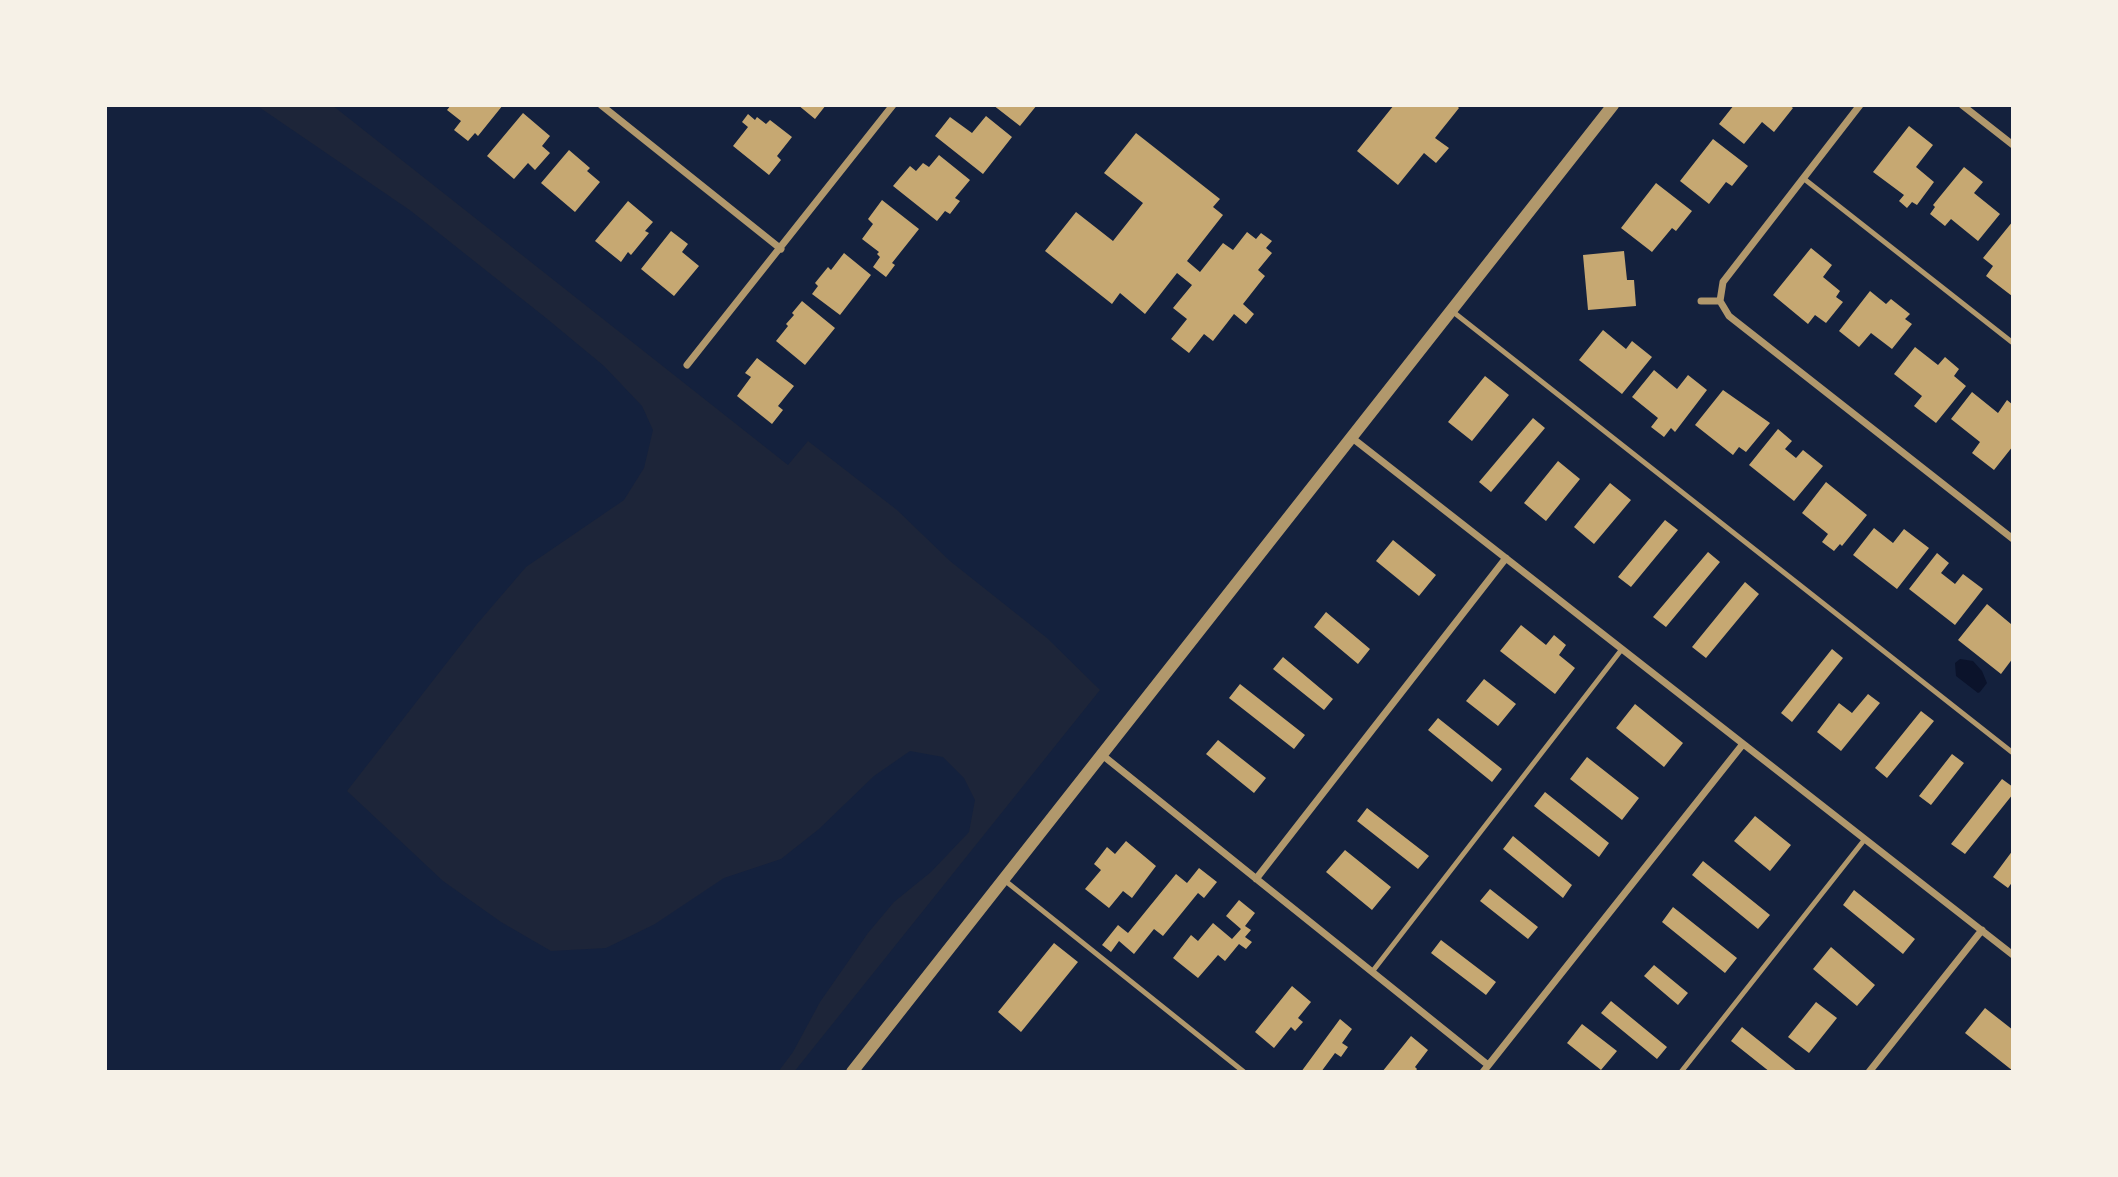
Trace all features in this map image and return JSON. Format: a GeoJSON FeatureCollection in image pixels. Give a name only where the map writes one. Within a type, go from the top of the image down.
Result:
{"type":"FeatureCollection","features":[{"type":"Feature","properties":{"kind":"street"},"geometry":{"type":"LineString","coordinates":[[601,105],[781,249]]}},
{"type":"Feature","properties":{"kind":"street"},"geometry":{"type":"LineString","coordinates":[[687,365],[894,105]]}},
{"type":"Feature","properties":{"kind":"street"},"geometry":{"type":"LineString","coordinates":[[852,1072],[1613,105]]}},
{"type":"Feature","properties":{"kind":"street"},"geometry":{"type":"LineString","coordinates":[[1860,105],[1723,282],[1720,301],[1729,316],[2013,538]]}},
{"type":"Feature","properties":{"kind":"street"},"geometry":{"type":"LineString","coordinates":[[1962,105],[2013,145]]}},
{"type":"Feature","properties":{"kind":"street"},"geometry":{"type":"LineString","coordinates":[[1701,301],[1720,301]]}},
{"type":"Feature","properties":{"kind":"street"},"geometry":{"type":"LineString","coordinates":[[1351,437],[2013,955]]}},
{"type":"Feature","properties":{"kind":"street"},"geometry":{"type":"LineString","coordinates":[[1256,879],[1506,558]]}},
{"type":"Feature","properties":{"kind":"street"},"geometry":{"type":"LineString","coordinates":[[1101,754],[1372,972],[1486,1068],[1743,744]]}},
{"type":"Feature","properties":{"kind":"street"},"geometry":{"type":"LineString","coordinates":[[1869,1072],[1982,930]]}},
{"type":"Feature","properties":{"kind":"lane"},"geometry":{"type":"LineString","coordinates":[[1803,178],[2013,343]]}},
{"type":"Feature","properties":{"kind":"lane"},"geometry":{"type":"LineString","coordinates":[[1451,310],[2013,753]]}},
{"type":"Feature","properties":{"kind":"lane"},"geometry":{"type":"LineString","coordinates":[[1372,972],[1622,649]]}},
{"type":"Feature","properties":{"kind":"lane"},"geometry":{"type":"LineString","coordinates":[[1681,1072],[1865,839]]}},
{"type":"Feature","properties":{"kind":"lane"},"geometry":{"type":"LineString","coordinates":[[1003,879],[1244,1072]]}},
{"type":"Feature","properties":{"kind":"shaded area"},"geometry":{"type":"Polygon","coordinates":[[[256,105],[332,105],[788,465],[808,441],[897,510],[950,561],[1047,638],[1100,690],[794,1072],[778,1072],[793,1052],[820,1002],[868,933],[894,902],[931,872],[969,832],[975,800],[964,778],[943,757],[910,751],[874,776],[819,829],[781,859],[724,878],[655,924],[606,948],[551,951],[501,922],[443,881],[347,791],[477,624],[526,567],[624,500],[644,468],[653,430],[642,406],[604,366],[546,318],[411,211],[256,105]]]}},
{"type":"Feature","properties":{"kind":"shaded area"},"geometry":{"type":"Polygon","coordinates":[[[1960,659],[1973,661],[1982,671],[1987,683],[1980,692],[1956,676],[1955,663],[1960,659]]]}},
{"type":"Feature","properties":{"kind":"building"},"geometry":{"type":"Polygon","coordinates":[[[451,105],[503,105],[478,136],[475,133],[468,141],[454,130],[461,121],[447,110],[451,105]]]}},
{"type":"Feature","properties":{"kind":"building"},"geometry":{"type":"Polygon","coordinates":[[[798,105],[826,105],[815,119],[798,105]]]}},
{"type":"Feature","properties":{"kind":"building"},"geometry":{"type":"Polygon","coordinates":[[[993,105],[1037,105],[1020,126],[993,105]]]}},
{"type":"Feature","properties":{"kind":"building"},"geometry":{"type":"Polygon","coordinates":[[[1394,105],[1456,105],[1459,108],[1435,138],[1449,148],[1436,163],[1424,153],[1398,185],[1357,151],[1394,105]]]}},
{"type":"Feature","properties":{"kind":"building"},"geometry":{"type":"Polygon","coordinates":[[[1734,105],[1789,105],[1793,108],[1774,132],[1762,122],[1744,144],[1719,124],[1734,105]]]}},
{"type":"Feature","properties":{"kind":"building"},"geometry":{"type":"Polygon","coordinates":[[[523,113],[550,136],[542,146],[550,153],[535,170],[528,163],[514,179],[487,156],[523,113]]]}},
{"type":"Feature","properties":{"kind":"building"},"geometry":{"type":"Polygon","coordinates":[[[748,114],[766,124],[770,120],[792,137],[777,156],[781,160],[769,175],[733,146],[748,127],[742,122],[748,114]]]}},
{"type":"Feature","properties":{"kind":"building"},"geometry":{"type":"Polygon","coordinates":[[[986,116],[1012,137],[983,174],[935,136],[950,117],[972,133],[986,116]]]}},
{"type":"Feature","properties":{"kind":"building"},"geometry":{"type":"Polygon","coordinates":[[[1909,126],[1933,145],[1916,167],[1934,182],[1917,205],[1912,202],[1907,208],[1899,201],[1904,195],[1873,172],[1909,126]]]}},
{"type":"Feature","properties":{"kind":"building"},"geometry":{"type":"Polygon","coordinates":[[[1136,133],[1220,199],[1213,207],[1223,215],[1187,261],[1200,272],[1223,243],[1233,250],[1247,232],[1256,239],[1261,233],[1272,241],[1266,248],[1272,253],[1258,270],[1265,276],[1243,304],[1254,314],[1246,324],[1234,314],[1213,341],[1204,334],[1189,353],[1171,339],[1187,319],[1173,308],[1192,285],[1177,273],[1145,314],[1120,293],[1112,304],[1045,251],[1076,212],[1113,241],[1143,203],[1104,173],[1136,133]]]}},
{"type":"Feature","properties":{"kind":"building"},"geometry":{"type":"Polygon","coordinates":[[[1713,139],[1748,166],[1732,186],[1726,182],[1709,204],[1680,181],[1713,139]]]}},
{"type":"Feature","properties":{"kind":"building"},"geometry":{"type":"Polygon","coordinates":[[[569,150],[590,168],[587,171],[600,182],[575,212],[541,183],[569,150]]]}},
{"type":"Feature","properties":{"kind":"building"},"geometry":{"type":"Polygon","coordinates":[[[939,155],[970,180],[955,198],[960,201],[950,214],[945,211],[937,221],[893,186],[910,166],[916,171],[923,163],[929,167],[939,155]]]}},
{"type":"Feature","properties":{"kind":"building"},"geometry":{"type":"Polygon","coordinates":[[[1964,167],[1983,182],[1974,193],[2000,214],[1978,241],[1951,219],[1945,226],[1930,214],[1935,207],[1933,205],[1964,167]]]}},
{"type":"Feature","properties":{"kind":"building"},"geometry":{"type":"Polygon","coordinates":[[[1656,183],[1692,211],[1676,231],[1672,228],[1652,252],[1621,228],[1656,183]]]}},
{"type":"Feature","properties":{"kind":"building"},"geometry":{"type":"Polygon","coordinates":[[[882,200],[919,229],[892,263],[895,265],[886,277],[873,267],[880,257],[877,254],[879,252],[862,239],[873,224],[868,219],[882,200]]]}},
{"type":"Feature","properties":{"kind":"building"},"geometry":{"type":"Polygon","coordinates":[[[628,201],[653,222],[645,231],[649,233],[631,255],[628,252],[621,262],[595,241],[628,201]]]}},
{"type":"Feature","properties":{"kind":"building"},"geometry":{"type":"Polygon","coordinates":[[[2013,221],[2012,296],[1986,276],[1993,266],[1983,258],[2013,221]]]}},
{"type":"Feature","properties":{"kind":"building"},"geometry":{"type":"Polygon","coordinates":[[[671,231],[688,244],[682,252],[699,266],[674,296],[641,269],[671,231]]]}},
{"type":"Feature","properties":{"kind":"building"},"geometry":{"type":"Polygon","coordinates":[[[1811,248],[1832,265],[1823,277],[1840,291],[1836,297],[1843,302],[1826,323],[1815,315],[1808,324],[1773,295],[1811,248]]]}},
{"type":"Feature","properties":{"kind":"building"},"geometry":{"type":"Polygon","coordinates":[[[1624,251],[1627,280],[1634,280],[1636,306],[1588,310],[1583,255],[1624,251]]]}},
{"type":"Feature","properties":{"kind":"building"},"geometry":{"type":"Polygon","coordinates":[[[844,253],[871,275],[840,315],[812,294],[818,286],[815,283],[828,267],[831,270],[844,253]]]}},
{"type":"Feature","properties":{"kind":"building"},"geometry":{"type":"Polygon","coordinates":[[[1870,291],[1886,304],[1891,299],[1910,314],[1905,319],[1912,324],[1892,349],[1871,333],[1859,347],[1839,331],[1870,291]]]}},
{"type":"Feature","properties":{"kind":"building"},"geometry":{"type":"Polygon","coordinates":[[[802,301],[835,328],[805,365],[776,341],[802,301]]]}},
{"type":"Feature","properties":{"kind":"building"},"geometry":{"type":"Polygon","coordinates":[[[1603,330],[1626,349],[1632,341],[1652,357],[1622,394],[1579,360],[1603,330]]]}},
{"type":"Feature","properties":{"kind":"building"},"geometry":{"type":"Polygon","coordinates":[[[1915,347],[1938,365],[1945,357],[1959,369],[1954,376],[1966,386],[1936,423],[1914,406],[1922,396],[1894,374],[1915,347]]]}},
{"type":"Feature","properties":{"kind":"building"},"geometry":{"type":"Polygon","coordinates":[[[757,358],[794,386],[778,406],[783,410],[772,424],[737,396],[751,377],[745,373],[757,358]]]}},
{"type":"Feature","properties":{"kind":"building"},"geometry":{"type":"Polygon","coordinates":[[[1654,370],[1677,389],[1688,375],[1707,390],[1675,432],[1671,428],[1664,437],[1651,427],[1658,418],[1632,397],[1654,370]]]}},
{"type":"Feature","properties":{"kind":"building"},"geometry":{"type":"Polygon","coordinates":[[[1485,376],[1509,395],[1472,441],[1448,422],[1485,376]]]}},
{"type":"Feature","properties":{"kind":"building"},"geometry":{"type":"Polygon","coordinates":[[[1723,390],[1770,423],[1746,452],[1739,447],[1733,455],[1695,425],[1723,390]]]}},
{"type":"Feature","properties":{"kind":"building"},"geometry":{"type":"Polygon","coordinates":[[[1972,392],[1998,413],[2007,400],[2013,405],[2013,446],[1994,470],[1972,453],[1980,442],[1951,419],[1972,392]]]}},
{"type":"Feature","properties":{"kind":"building"},"geometry":{"type":"Polygon","coordinates":[[[1533,418],[1545,428],[1491,492],[1479,482],[1533,418]]]}},
{"type":"Feature","properties":{"kind":"building"},"geometry":{"type":"Polygon","coordinates":[[[1778,429],[1792,441],[1785,449],[1796,458],[1803,450],[1823,466],[1794,501],[1749,465],[1778,429]]]}},
{"type":"Feature","properties":{"kind":"building"},"geometry":{"type":"Polygon","coordinates":[[[1558,461],[1580,479],[1546,521],[1524,503],[1558,461]]]}},
{"type":"Feature","properties":{"kind":"building"},"geometry":{"type":"Polygon","coordinates":[[[1826,482],[1867,515],[1842,546],[1840,544],[1834,551],[1822,542],[1828,534],[1802,513],[1826,482]]]}},
{"type":"Feature","properties":{"kind":"building"},"geometry":{"type":"Polygon","coordinates":[[[1610,483],[1631,500],[1594,544],[1574,527],[1610,483]]]}},
{"type":"Feature","properties":{"kind":"building"},"geometry":{"type":"Polygon","coordinates":[[[1665,520],[1678,530],[1631,587],[1618,577],[1665,520]]]}},
{"type":"Feature","properties":{"kind":"building"},"geometry":{"type":"Polygon","coordinates":[[[1874,528],[1893,543],[1904,529],[1929,548],[1897,589],[1853,555],[1874,528]]]}},
{"type":"Feature","properties":{"kind":"building"},"geometry":{"type":"Polygon","coordinates":[[[1393,540],[1436,575],[1419,596],[1376,561],[1393,540]]]}},
{"type":"Feature","properties":{"kind":"building"},"geometry":{"type":"Polygon","coordinates":[[[1708,552],[1720,562],[1666,627],[1653,617],[1708,552]]]}},
{"type":"Feature","properties":{"kind":"building"},"geometry":{"type":"Polygon","coordinates":[[[1937,553],[1949,563],[1941,573],[1955,584],[1963,574],[1983,589],[1955,625],[1909,589],[1937,553]]]}},
{"type":"Feature","properties":{"kind":"building"},"geometry":{"type":"Polygon","coordinates":[[[1745,582],[1759,594],[1706,658],[1692,647],[1745,582]]]}},
{"type":"Feature","properties":{"kind":"building"},"geometry":{"type":"Polygon","coordinates":[[[1987,604],[2011,624],[2013,621],[2013,658],[2001,674],[1958,640],[1987,604]]]}},
{"type":"Feature","properties":{"kind":"building"},"geometry":{"type":"Polygon","coordinates":[[[1326,612],[1370,649],[1358,664],[1314,627],[1326,612]]]}},
{"type":"Feature","properties":{"kind":"building"},"geometry":{"type":"Polygon","coordinates":[[[1521,625],[1546,645],[1554,635],[1566,645],[1559,655],[1575,668],[1555,694],[1500,651],[1521,625]]]}},
{"type":"Feature","properties":{"kind":"building"},"geometry":{"type":"Polygon","coordinates":[[[1832,649],[1843,658],[1792,722],[1781,713],[1832,649]]]}},
{"type":"Feature","properties":{"kind":"building"},"geometry":{"type":"Polygon","coordinates":[[[1283,657],[1333,699],[1324,710],[1273,669],[1283,657]]]}},
{"type":"Feature","properties":{"kind":"building"},"geometry":{"type":"Polygon","coordinates":[[[1484,679],[1516,704],[1498,726],[1466,701],[1484,679]]]}},
{"type":"Feature","properties":{"kind":"building"},"geometry":{"type":"Polygon","coordinates":[[[1240,684],[1305,735],[1294,749],[1229,698],[1240,684]]]}},
{"type":"Feature","properties":{"kind":"building"},"geometry":{"type":"Polygon","coordinates":[[[1868,694],[1880,703],[1841,751],[1817,732],[1839,703],[1852,713],[1868,694]]]}},
{"type":"Feature","properties":{"kind":"building"},"geometry":{"type":"Polygon","coordinates":[[[1635,704],[1683,743],[1664,767],[1616,728],[1635,704]]]}},
{"type":"Feature","properties":{"kind":"building"},"geometry":{"type":"Polygon","coordinates":[[[1921,711],[1934,721],[1887,778],[1875,768],[1921,711]]]}},
{"type":"Feature","properties":{"kind":"building"},"geometry":{"type":"Polygon","coordinates":[[[1438,718],[1502,769],[1492,782],[1428,730],[1438,718]]]}},
{"type":"Feature","properties":{"kind":"building"},"geometry":{"type":"Polygon","coordinates":[[[1218,740],[1266,778],[1254,793],[1206,754],[1218,740]]]}},
{"type":"Feature","properties":{"kind":"building"},"geometry":{"type":"Polygon","coordinates":[[[1952,754],[1964,763],[1931,805],[1919,796],[1952,754]]]}},
{"type":"Feature","properties":{"kind":"building"},"geometry":{"type":"Polygon","coordinates":[[[1587,757],[1639,798],[1622,820],[1570,779],[1587,757]]]}},
{"type":"Feature","properties":{"kind":"building"},"geometry":{"type":"Polygon","coordinates":[[[2002,779],[2013,787],[2013,794],[1965,854],[1951,844],[2002,779]]]}},
{"type":"Feature","properties":{"kind":"building"},"geometry":{"type":"Polygon","coordinates":[[[1545,792],[1609,843],[1599,857],[1534,806],[1545,792]]]}},
{"type":"Feature","properties":{"kind":"building"},"geometry":{"type":"Polygon","coordinates":[[[1367,808],[1429,856],[1418,869],[1357,821],[1367,808]]]}},
{"type":"Feature","properties":{"kind":"building"},"geometry":{"type":"Polygon","coordinates":[[[1755,816],[1791,845],[1770,871],[1734,841],[1755,816]]]}},
{"type":"Feature","properties":{"kind":"building"},"geometry":{"type":"Polygon","coordinates":[[[1513,836],[1572,885],[1563,898],[1503,849],[1513,836]]]}},
{"type":"Feature","properties":{"kind":"building"},"geometry":{"type":"Polygon","coordinates":[[[1126,841],[1156,866],[1132,898],[1123,891],[1109,908],[1085,889],[1101,870],[1094,864],[1107,847],[1115,854],[1126,841]]]}},
{"type":"Feature","properties":{"kind":"building"},"geometry":{"type":"Polygon","coordinates":[[[1345,850],[1391,887],[1372,910],[1326,872],[1345,850]]]}},
{"type":"Feature","properties":{"kind":"building"},"geometry":{"type":"Polygon","coordinates":[[[2013,850],[2013,881],[2008,888],[1993,877],[2013,850]]]}},
{"type":"Feature","properties":{"kind":"building"},"geometry":{"type":"Polygon","coordinates":[[[1703,861],[1770,915],[1758,929],[1692,875],[1703,861]]]}},
{"type":"Feature","properties":{"kind":"building"},"geometry":{"type":"Polygon","coordinates":[[[1199,868],[1217,882],[1204,898],[1198,893],[1163,936],[1154,929],[1134,954],[1119,941],[1111,952],[1102,945],[1118,925],[1128,933],[1176,874],[1187,883],[1199,868]]]}},
{"type":"Feature","properties":{"kind":"building"},"geometry":{"type":"Polygon","coordinates":[[[1490,889],[1538,927],[1528,939],[1480,901],[1490,889]]]}},
{"type":"Feature","properties":{"kind":"building"},"geometry":{"type":"Polygon","coordinates":[[[1854,890],[1915,939],[1903,954],[1843,905],[1854,890]]]}},
{"type":"Feature","properties":{"kind":"building"},"geometry":{"type":"Polygon","coordinates":[[[1239,900],[1255,913],[1245,926],[1251,930],[1245,937],[1252,942],[1246,949],[1239,944],[1225,961],[1218,955],[1198,978],[1173,958],[1191,935],[1198,941],[1213,923],[1232,939],[1241,929],[1226,916],[1239,900]]]}},
{"type":"Feature","properties":{"kind":"building"},"geometry":{"type":"Polygon","coordinates":[[[1673,907],[1737,958],[1725,973],[1662,922],[1673,907]]]}},
{"type":"Feature","properties":{"kind":"building"},"geometry":{"type":"Polygon","coordinates":[[[1441,940],[1496,982],[1486,995],[1431,953],[1441,940]]]}},
{"type":"Feature","properties":{"kind":"building"},"geometry":{"type":"Polygon","coordinates":[[[1054,943],[1078,962],[1021,1032],[998,1012],[1054,943]]]}},
{"type":"Feature","properties":{"kind":"building"},"geometry":{"type":"Polygon","coordinates":[[[1831,947],[1875,985],[1857,1006],[1813,969],[1831,947]]]}},
{"type":"Feature","properties":{"kind":"building"},"geometry":{"type":"Polygon","coordinates":[[[1654,965],[1688,993],[1678,1005],[1644,976],[1654,965]]]}},
{"type":"Feature","properties":{"kind":"building"},"geometry":{"type":"Polygon","coordinates":[[[1292,986],[1311,1002],[1298,1018],[1303,1022],[1295,1031],[1291,1027],[1274,1048],[1255,1032],[1292,986]]]}},
{"type":"Feature","properties":{"kind":"building"},"geometry":{"type":"Polygon","coordinates":[[[1611,1001],[1667,1047],[1657,1059],[1601,1013],[1611,1001]]]}},
{"type":"Feature","properties":{"kind":"building"},"geometry":{"type":"Polygon","coordinates":[[[1816,1002],[1837,1018],[1809,1053],[1788,1037],[1816,1002]]]}},
{"type":"Feature","properties":{"kind":"building"},"geometry":{"type":"Polygon","coordinates":[[[1985,1008],[2013,1030],[2013,1071],[1965,1033],[1985,1008]]]}},
{"type":"Feature","properties":{"kind":"building"},"geometry":{"type":"Polygon","coordinates":[[[1340,1019],[1352,1029],[1342,1043],[1348,1047],[1341,1057],[1335,1053],[1321,1072],[1301,1072],[1340,1019]]]}},
{"type":"Feature","properties":{"kind":"building"},"geometry":{"type":"Polygon","coordinates":[[[1582,1024],[1617,1051],[1601,1070],[1567,1043],[1582,1024]]]}},
{"type":"Feature","properties":{"kind":"building"},"geometry":{"type":"Polygon","coordinates":[[[1742,1027],[1798,1072],[1770,1072],[1731,1041],[1742,1027]]]}},
{"type":"Feature","properties":{"kind":"building"},"geometry":{"type":"Polygon","coordinates":[[[1411,1036],[1428,1050],[1415,1067],[1415,1072],[1382,1072],[1411,1036]]]}}]}
